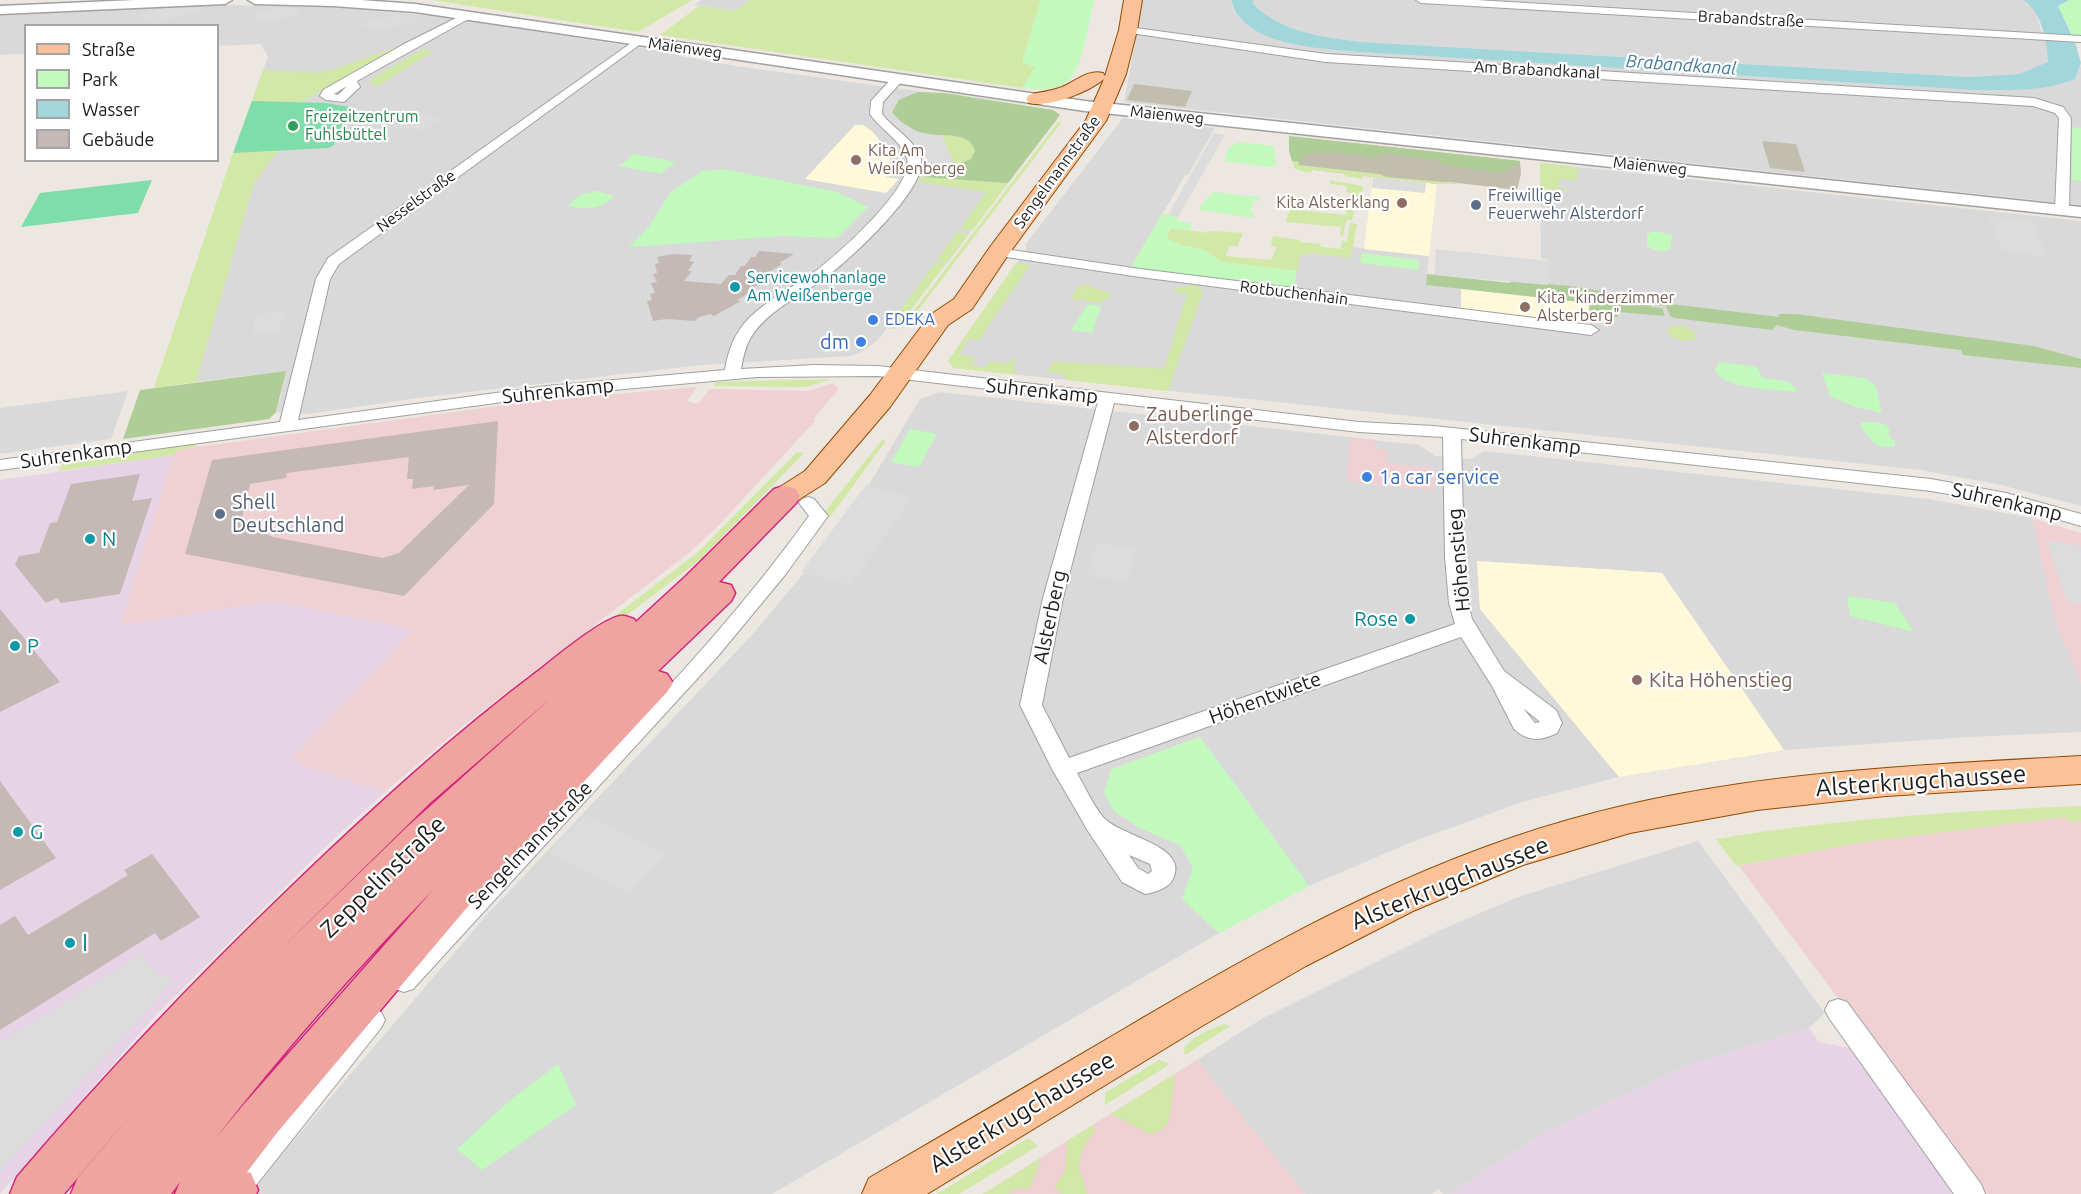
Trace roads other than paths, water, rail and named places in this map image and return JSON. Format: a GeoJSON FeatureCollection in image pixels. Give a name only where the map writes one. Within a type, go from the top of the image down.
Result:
{"type":"FeatureCollection","features":[{"type":"Feature","properties":{"kind":"highway","name":"Sengelmannstraße"},"geometry":{"type":"LineString","coordinates":[[699,598],[803,492]]}},
{"type":"Feature","properties":{"kind":"highway"},"geometry":{"type":"LineString","coordinates":[[221,1193],[268,1110],[450,899],[680,656],[699,598]]}},
{"type":"Feature","properties":{"kind":"highway"},"geometry":{"type":"LineString","coordinates":[[34,1194],[200,1006],[353,851],[427,784],[517,707],[620,628],[699,598]]}},
{"type":"Feature","properties":{"kind":"highway","name":"Zeppelinstraße"},"geometry":{"type":"LineString","coordinates":[[95,1194],[224,1036],[422,837],[699,598]]}},
{"type":"Feature","properties":{"kind":"highway","name":"Zeppelinstraße"},"geometry":{"type":"LineString","coordinates":[[141,1194],[260,1047],[357,941],[699,598]]}},
{"type":"Feature","properties":{"kind":"main road","name":"Sengelmannstraße"},"geometry":{"type":"LineString","coordinates":[[803,492],[880,401],[939,320],[959,309],[998,252],[1096,121],[1093,107],[1096,77],[1105,52],[1116,0]]}},
{"type":"Feature","properties":{"kind":"main road","name":"Sengelmannstraße"},"geometry":{"type":"LineString","coordinates":[[939,320],[939,305],[1072,126],[1093,107],[1116,74],[1128,30],[1133,0]]}},
{"type":"Feature","properties":{"kind":"main road"},"geometry":{"type":"LineString","coordinates":[[1036,99],[1084,86],[1096,77]]}},
{"type":"Feature","properties":{"kind":"main road","name":"Alsterkrugchaussee"},"geometry":{"type":"LineString","coordinates":[[885,1194],[1287,956],[1419,890],[1498,859],[1566,836],[1686,806],[1845,784],[2081,770]]}},
{"type":"Feature","properties":{"kind":"street"},"geometry":{"type":"LineString","coordinates":[[0,10],[225,0]]}},
{"type":"Feature","properties":{"kind":"street","name":"Maienweg"},"geometry":{"type":"LineString","coordinates":[[255,0],[357,3],[468,15],[897,80],[1093,107],[2081,212]]}},
{"type":"Feature","properties":{"kind":"street","name":"Brabandstraße"},"geometry":{"type":"LineString","coordinates":[[1421,0],[2080,39]]}},
{"type":"Feature","properties":{"kind":"street"},"geometry":{"type":"LineString","coordinates":[[350,80],[414,42],[440,32],[468,15]]}},
{"type":"Feature","properties":{"kind":"street","name":"Am Brabandkanal"},"geometry":{"type":"LineString","coordinates":[[1128,30],[1326,58],[2034,102],[2059,110],[2065,118],[2062,210]]}},
{"type":"Feature","properties":{"kind":"street","name":"Nesselstraße"},"geometry":{"type":"LineString","coordinates":[[288,425],[323,279],[333,261],[638,41]]}},
{"type":"Feature","properties":{"kind":"street"},"geometry":{"type":"LineString","coordinates":[[732,375],[740,342],[757,319],[789,293],[825,272],[896,200],[913,177],[914,159],[906,145],[876,114],[877,101],[897,80]]}},
{"type":"Feature","properties":{"kind":"street","name":"Rotbuchenhain"},"geometry":{"type":"LineString","coordinates":[[998,252],[1130,272],[1591,330]]}},
{"type":"Feature","properties":{"kind":"street","name":"Suhrenkamp"},"geometry":{"type":"LineString","coordinates":[[0,465],[547,391],[827,369],[900,374],[1359,427],[1452,433],[1930,485],[2006,499],[2081,520]]}},
{"type":"Feature","properties":{"kind":"street","name":"Alsterberg"},"geometry":{"type":"LineString","coordinates":[[1096,825],[1063,770],[1031,705],[1053,598],[1107,398]]}},
{"type":"Feature","properties":{"kind":"street","name":"Höhenstieg"},"geometry":{"type":"LineString","coordinates":[[1452,433],[1453,543],[1459,607],[1467,627],[1498,677]]}},
{"type":"Feature","properties":{"kind":"street","name":"Sengelmannstraße"},"geometry":{"type":"LineString","coordinates":[[221,1193],[468,908],[635,737],[714,648],[819,516],[803,492]]}},
{"type":"Feature","properties":{"kind":"street","name":"Höhentwiete"},"geometry":{"type":"LineString","coordinates":[[1063,770],[1467,627]]}},
{"type":"Feature","properties":{"kind":"street"},"geometry":{"type":"LineString","coordinates":[[1838,1010],[1971,1194]]}},
{"type":"Feature","properties":{"kind":"water","name":"Brabandkanal"},"geometry":{"type":"Polygon","coordinates":[[[1231,0],[1253,0],[1253,4],[1265,14],[1304,32],[1361,42],[1969,77],[2019,74],[2048,62],[2045,36],[2039,19],[2029,5],[2022,0],[2069,0],[2058,6],[2075,42],[2081,63],[2075,79],[2063,83],[2026,89],[1975,90],[1360,52],[1305,46],[1267,36],[1238,16],[1231,0]]]}},
{"type":"Feature","properties":{"kind":"place","name":"Freizeitzentrum Fuhlsbüttel"},"geometry":{"type":"Point","coordinates":[293,126]}},
{"type":"Feature","properties":{"kind":"place","name":"Kita Am Weißenberge"},"geometry":{"type":"Point","coordinates":[856,160]}},
{"type":"Feature","properties":{"kind":"place","name":"Kita Alsterklang"},"geometry":{"type":"Point","coordinates":[1402,203]}},
{"type":"Feature","properties":{"kind":"place","name":"Freiwillige Feuerwehr Alsterdorf"},"geometry":{"type":"Point","coordinates":[1476,205]}},
{"type":"Feature","properties":{"kind":"place","name":"Servicewohnanlage Am Weißenberge"},"geometry":{"type":"Point","coordinates":[735,287]}},
{"type":"Feature","properties":{"kind":"place","name":"Kita \"kinderzimmer Alsterberg\""},"geometry":{"type":"Point","coordinates":[1525,307]}},
{"type":"Feature","properties":{"kind":"place","name":"EDEKA"},"geometry":{"type":"Point","coordinates":[873,320]}},
{"type":"Feature","properties":{"kind":"place","name":"dm"},"geometry":{"type":"Point","coordinates":[861,342]}},
{"type":"Feature","properties":{"kind":"place","name":"Zauberlinge Alsterdorf"},"geometry":{"type":"Point","coordinates":[1134,426]}},
{"type":"Feature","properties":{"kind":"place","name":"1a car service"},"geometry":{"type":"Point","coordinates":[1367,477]}},
{"type":"Feature","properties":{"kind":"place","name":"Shell Deutschland"},"geometry":{"type":"Point","coordinates":[220,514]}},
{"type":"Feature","properties":{"kind":"place","name":"N"},"geometry":{"type":"Point","coordinates":[90,539]}},
{"type":"Feature","properties":{"kind":"place","name":"Rose"},"geometry":{"type":"Point","coordinates":[1410,619]}},
{"type":"Feature","properties":{"kind":"place","name":"P"},"geometry":{"type":"Point","coordinates":[15,646]}},
{"type":"Feature","properties":{"kind":"place","name":"Kita Höhenstieg"},"geometry":{"type":"Point","coordinates":[1637,680]}},
{"type":"Feature","properties":{"kind":"place","name":"G"},"geometry":{"type":"Point","coordinates":[18,832]}},
{"type":"Feature","properties":{"kind":"place","name":"I"},"geometry":{"type":"Point","coordinates":[70,943]}}]}
